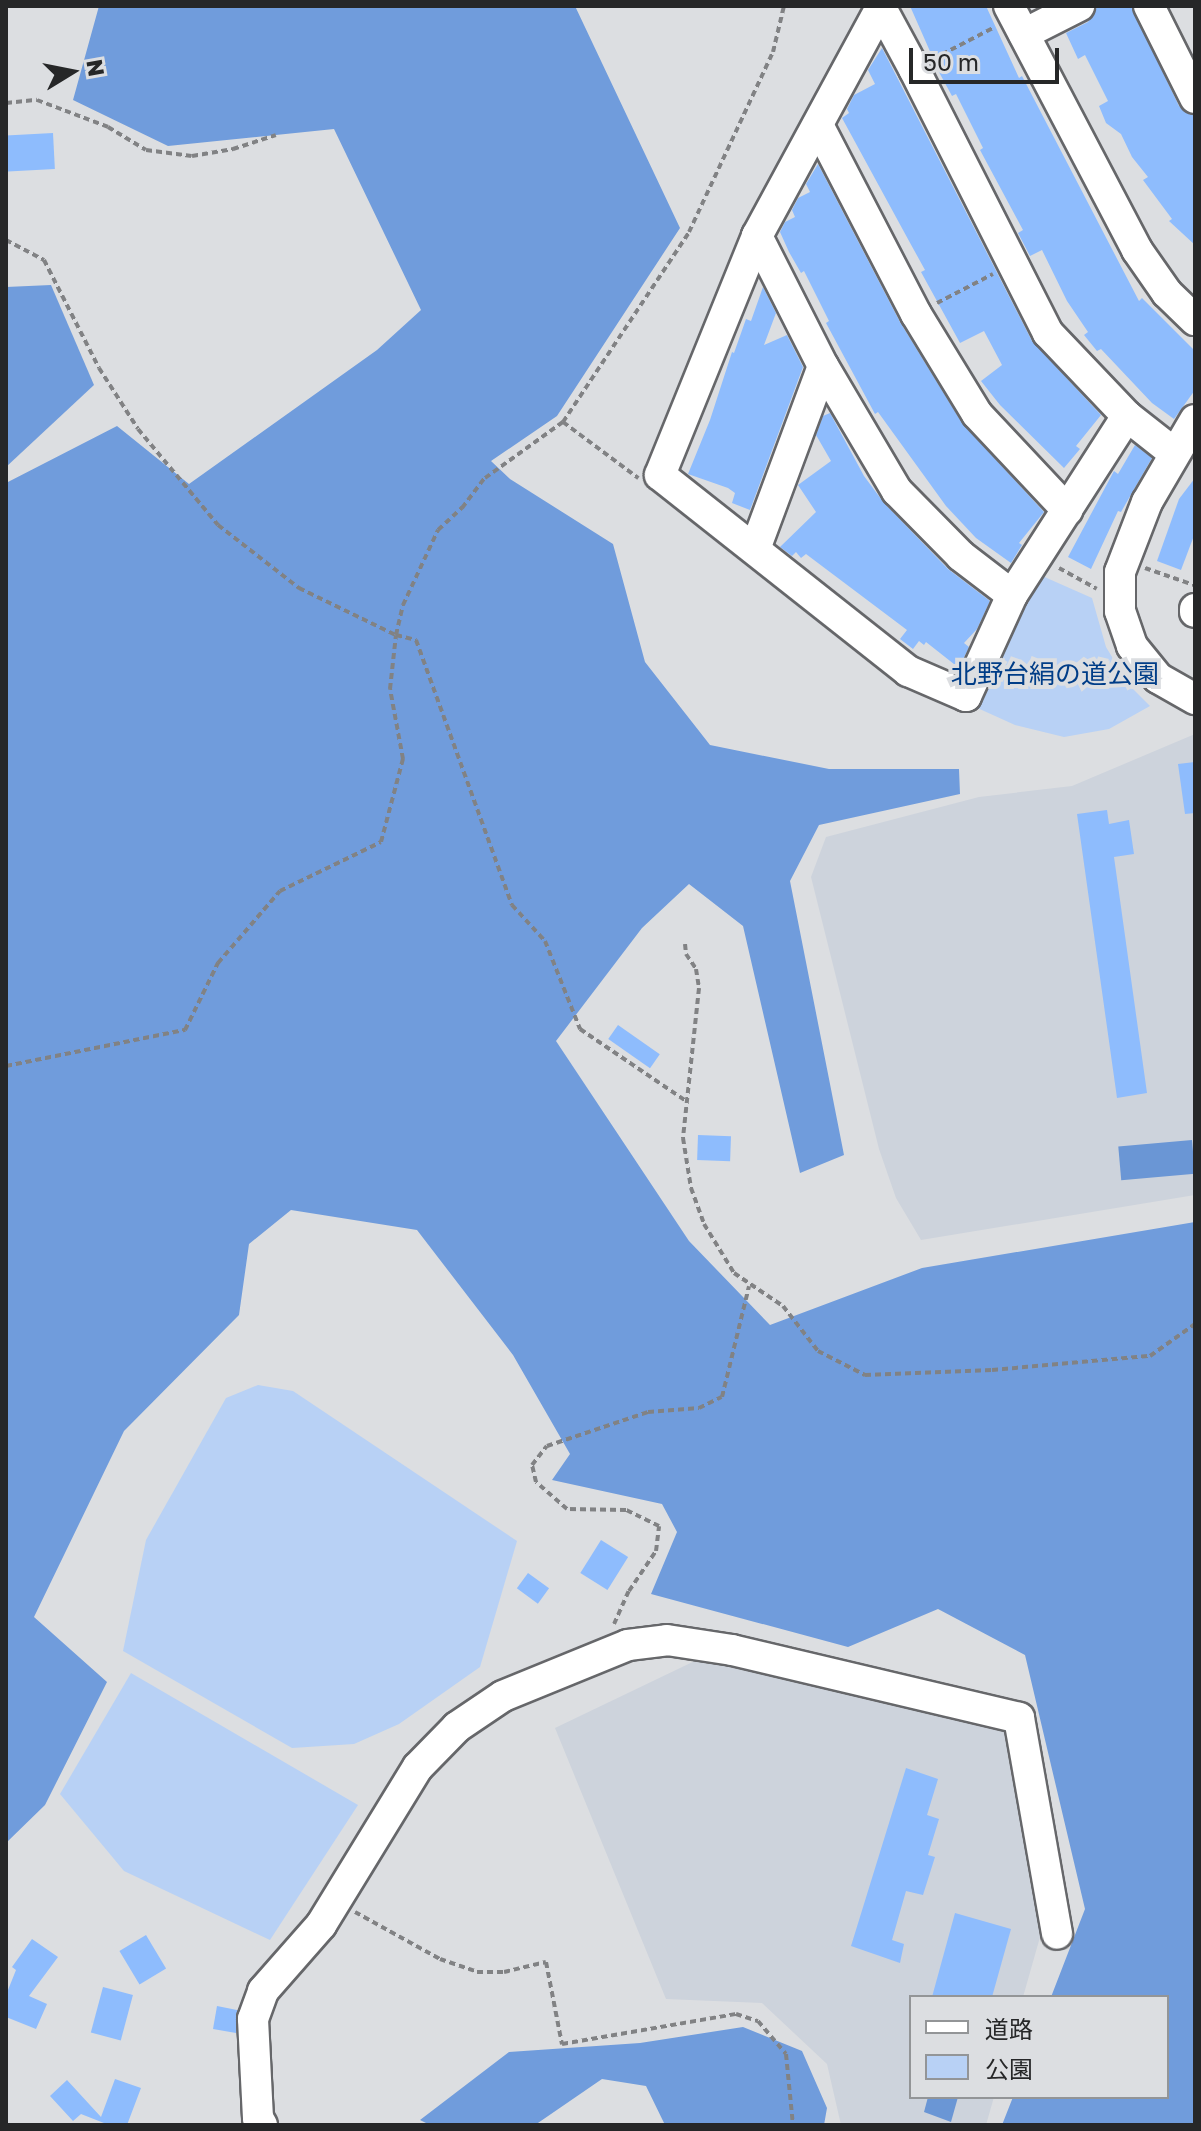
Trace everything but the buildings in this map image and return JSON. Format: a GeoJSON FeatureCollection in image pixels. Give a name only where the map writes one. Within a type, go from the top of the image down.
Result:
{"type":"FeatureCollection","features":[{"type":"Feature","properties":{"kind":"street"},"geometry":{"type":"LineString","coordinates":[[1079,6],[1012,21],[1137,250],[1167,293],[1195,320]]}},
{"type":"Feature","properties":{"kind":"street"},"geometry":{"type":"LineString","coordinates":[[1149,6],[1195,98]]}},
{"type":"Feature","properties":{"kind":"street"},"geometry":{"type":"LineString","coordinates":[[880,7],[1048,333],[1127,416],[1174,453]]}},
{"type":"Feature","properties":{"kind":"street"},"geometry":{"type":"LineString","coordinates":[[880,7],[757,236],[660,475],[908,671],[966,696],[1012,595],[1127,416]]}},
{"type":"Feature","properties":{"kind":"street"},"geometry":{"type":"LineString","coordinates":[[818,125],[916,314],[977,414],[1067,510]]}},
{"type":"Feature","properties":{"kind":"street"},"geometry":{"type":"LineString","coordinates":[[757,236],[823,366],[897,491],[961,556],[1012,595]]}},
{"type":"Feature","properties":{"kind":"street"},"geometry":{"type":"LineString","coordinates":[[755,549],[823,366]]}},
{"type":"Feature","properties":{"kind":"street"},"geometry":{"type":"LineString","coordinates":[[1195,420],[1147,502],[1122,560],[1120,601],[1132,646],[1158,678],[1195,699]]}},
{"type":"Feature","properties":{"kind":"street"},"geometry":{"type":"LineString","coordinates":[[262,2125],[258,2118],[253,2019],[263,1991],[321,1925],[418,1767],[457,1727],[503,1696],[628,1645],[667,1640],[732,1650],[1019,1718],[1057,1934]]}},
{"type":"Feature","properties":{"kind":"path"},"geometry":{"type":"LineString","coordinates":[[6,1066],[185,1030],[218,963],[280,891],[381,842],[403,759],[390,689],[396,635],[403,605],[438,530],[462,508],[485,478],[563,422],[689,232],[773,52],[784,6]]}},
{"type":"Feature","properties":{"kind":"path"},"geometry":{"type":"LineString","coordinates":[[914,69],[1012,21]]}},
{"type":"Feature","properties":{"kind":"path"},"geometry":{"type":"LineString","coordinates":[[6,103],[37,100],[108,127],[146,150],[192,156],[233,149],[276,135]]}},
{"type":"Feature","properties":{"kind":"path"},"geometry":{"type":"LineString","coordinates":[[6,240],[44,260],[99,368],[138,429],[218,525],[299,588],[396,635],[416,640],[512,905],[545,941],[580,1029],[686,1101]]}},
{"type":"Feature","properties":{"kind":"path"},"geometry":{"type":"LineString","coordinates":[[916,314],[1013,263]]}},
{"type":"Feature","properties":{"kind":"path"},"geometry":{"type":"LineString","coordinates":[[563,422],[654,490],[671,484]]}},
{"type":"Feature","properties":{"kind":"path"},"geometry":{"type":"LineString","coordinates":[[1038,557],[1120,601]]}},
{"type":"Feature","properties":{"kind":"path"},"geometry":{"type":"LineString","coordinates":[[1132,563],[1195,586]]}},
{"type":"Feature","properties":{"kind":"path"},"geometry":{"type":"LineString","coordinates":[[685,944],[686,954],[696,969],[700,1008],[683,1138],[691,1188],[704,1224],[734,1273],[749,1286],[783,1306],[818,1351],[865,1375],[992,1370],[1150,1356],[1195,1324]]}},
{"type":"Feature","properties":{"kind":"path"},"geometry":{"type":"LineString","coordinates":[[598,1657],[629,1591],[656,1551],[659,1526],[626,1510],[567,1509],[536,1482],[532,1465],[547,1446],[648,1412],[699,1408],[722,1397],[749,1286]]}},
{"type":"Feature","properties":{"kind":"path"},"geometry":{"type":"LineString","coordinates":[[336,1901],[440,1959],[477,1972],[504,1972],[546,1962],[562,2044],[736,2014],[758,2021],[786,2054],[793,2125]]}},
{"type":"Feature","properties":{"kind":"shaded area"},"geometry":{"type":"Polygon","coordinates":[[[99,6],[575,6],[680,228],[557,416],[491,461],[510,479],[613,544],[645,662],[710,745],[829,769],[959,769],[960,794],[819,825],[790,881],[844,1155],[800,1173],[743,926],[689,884],[642,928],[556,1041],[689,1241],[770,1325],[922,1268],[1195,1222],[1195,2125],[1002,2125],[1012,2099],[1169,2099],[1169,1995],[1052,1995],[1085,1909],[1025,1655],[938,1609],[848,1647],[651,1594],[677,1532],[662,1504],[552,1480],[570,1454],[513,1355],[417,1230],[291,1210],[249,1244],[239,1315],[124,1431],[34,1617],[107,1682],[45,1805],[6,1843],[6,483],[117,426],[189,484],[377,350],[421,310],[334,129],[168,146],[73,100],[99,6]]]}},
{"type":"Feature","properties":{"kind":"shaded area"},"geometry":{"type":"Polygon","coordinates":[[[51,285],[94,385],[6,467],[6,287],[51,285]]]}},
{"type":"Feature","properties":{"kind":"shaded area"},"geometry":{"type":"Polygon","coordinates":[[[1195,734],[1195,1195],[921,1240],[896,1198],[879,1149],[811,877],[826,837],[979,797],[1072,786],[1195,734]]]}},
{"type":"Feature","properties":{"kind":"shaded area"},"geometry":{"type":"Polygon","coordinates":[[[1192,1140],[1195,1174],[1121,1180],[1118,1146],[1192,1140]]]}},
{"type":"Feature","properties":{"kind":"shaded area"},"geometry":{"type":"Polygon","coordinates":[[[703,1657],[1009,1725],[1044,1923],[1024,1995],[909,1995],[909,2099],[993,2099],[986,2125],[841,2125],[827,2064],[762,2003],[666,1999],[555,1728],[703,1657]]]}},
{"type":"Feature","properties":{"kind":"shaded area"},"geometry":{"type":"Polygon","coordinates":[[[743,2027],[802,2051],[827,2108],[824,2125],[665,2125],[646,2086],[602,2079],[535,2125],[430,2125],[420,2120],[509,2052],[640,2043],[743,2027]]]}},
{"type":"Feature","properties":{"kind":"shaded area"},"geometry":{"type":"Polygon","coordinates":[[[927,2099],[957,2099],[951,2122],[924,2112],[927,2099]]]}},
{"type":"Feature","properties":{"kind":"green space","name":"北野台絹の道公園"},"geometry":{"type":"Polygon","coordinates":[[[1040,575],[1092,598],[1106,647],[1129,685],[1150,706],[1109,729],[1064,737],[1015,725],[973,706],[1040,575]]]}},
{"type":"Feature","properties":{"kind":"green space"},"geometry":{"type":"Polygon","coordinates":[[[258,1385],[293,1391],[517,1541],[480,1667],[399,1724],[354,1744],[292,1748],[123,1651],[146,1540],[226,1398],[258,1385]]]}},
{"type":"Feature","properties":{"kind":"green space"},"geometry":{"type":"Polygon","coordinates":[[[131,1673],[358,1805],[270,1940],[124,1871],[60,1794],[131,1673]]]}}]}
